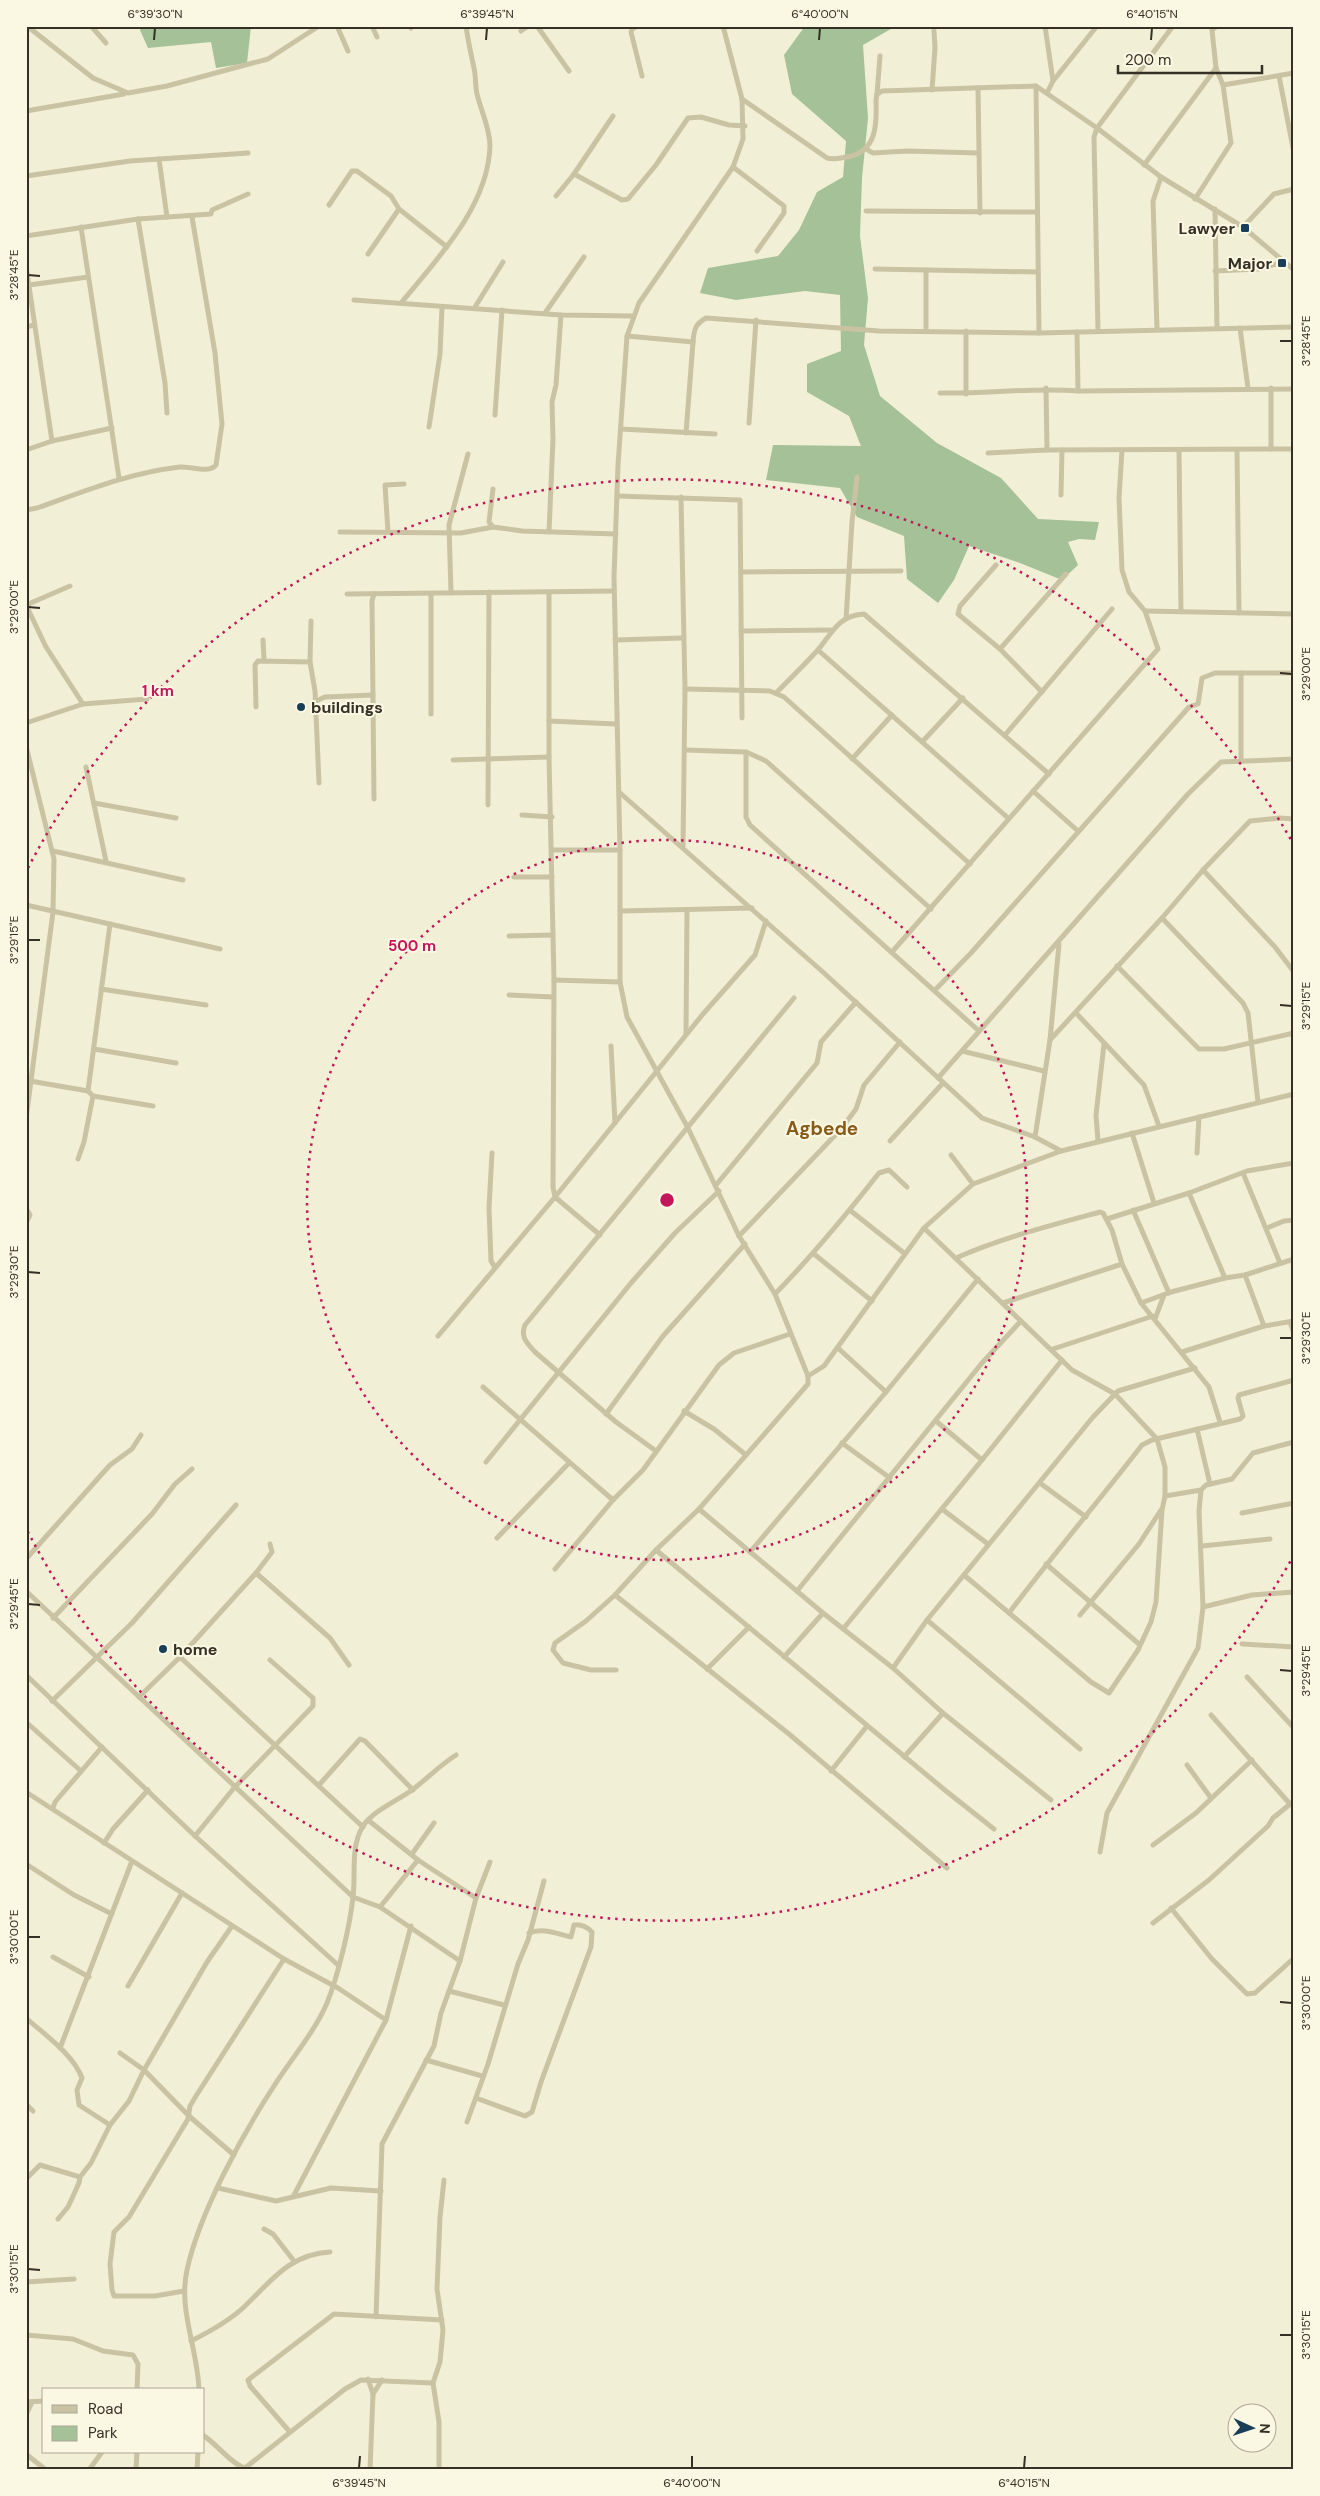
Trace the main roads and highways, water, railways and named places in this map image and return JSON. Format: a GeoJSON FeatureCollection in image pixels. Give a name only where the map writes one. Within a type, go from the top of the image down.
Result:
{"type":"FeatureCollection","features":[{"type":"Feature","properties":{"kind":"place","name":"Lawyer"},"geometry":{"type":"Point","coordinates":[1245,228]}},
{"type":"Feature","properties":{"kind":"place","name":"Major"},"geometry":{"type":"Point","coordinates":[1282,263]}},
{"type":"Feature","properties":{"kind":"place","name":"buildings"},"geometry":{"type":"Point","coordinates":[301,707]}},
{"type":"Feature","properties":{"kind":"place","name":"home"},"geometry":{"type":"Point","coordinates":[163,1649]}},
{"type":"Feature","properties":{"kind":"district","name":"Agbede"},"geometry":{"type":"Point","coordinates":[822,1128]}}]}
